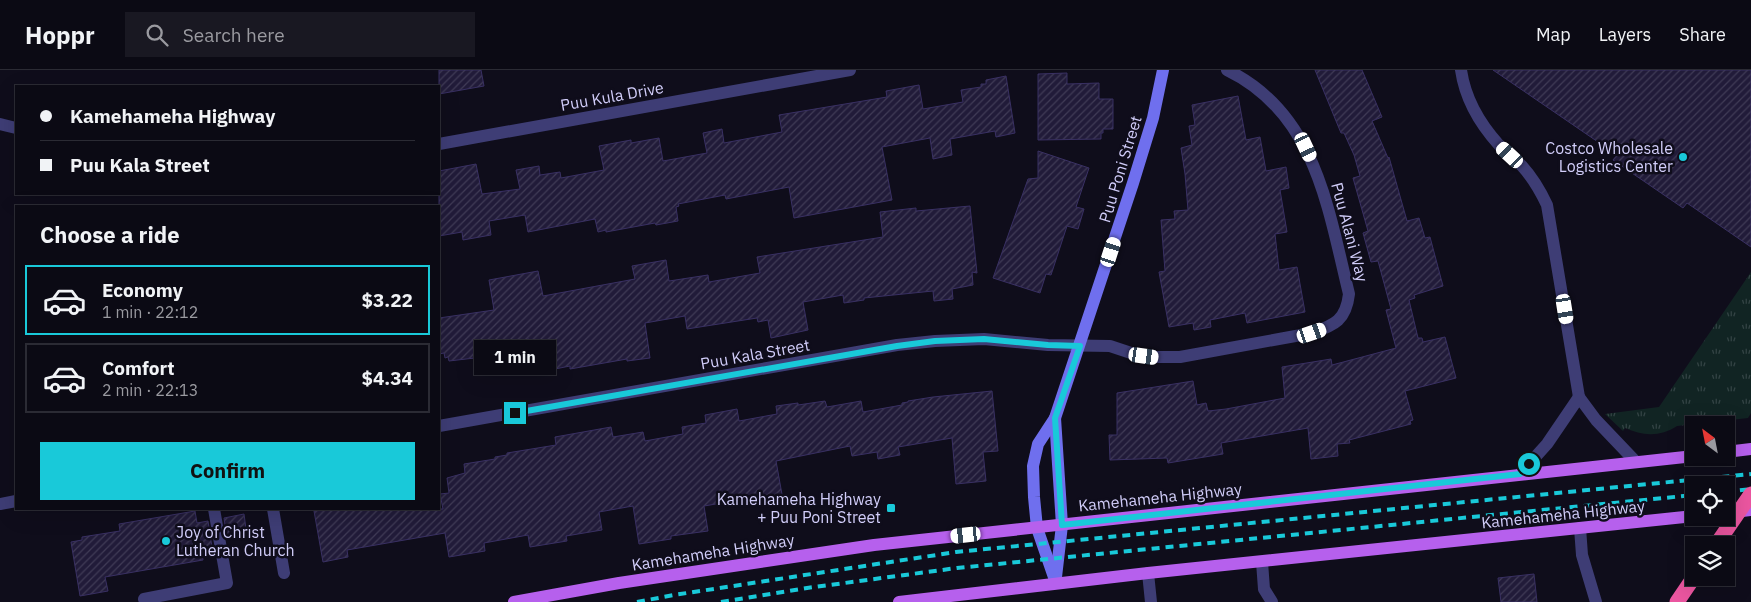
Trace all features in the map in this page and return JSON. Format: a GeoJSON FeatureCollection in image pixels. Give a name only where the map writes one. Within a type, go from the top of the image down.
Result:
{"type":"FeatureCollection","features":[{"type":"Feature","properties":{"kind":"highway"},"geometry":{"type":"LineString","coordinates":[[1722,536],[1751,494]]}},
{"type":"Feature","properties":{"kind":"highway"},"geometry":{"type":"LineString","coordinates":[[1677,602],[1688,586]]}},
{"type":"Feature","properties":{"kind":"main road"},"geometry":{"type":"LineString","coordinates":[[1735,451],[1751,449]]}},
{"type":"Feature","properties":{"kind":"main road","name":"Kamehameha Highway"},"geometry":{"type":"LineString","coordinates":[[514,602],[751,562],[874,545],[1685,457]]}},
{"type":"Feature","properties":{"kind":"main road"},"geometry":{"type":"LineString","coordinates":[[1735,511],[1751,510]]}},
{"type":"Feature","properties":{"kind":"main road","name":"Kamehameha Highway"},"geometry":{"type":"LineString","coordinates":[[899,602],[1148,573],[1685,517]]}},
{"type":"Feature","properties":{"kind":"street","name":"Puu Kula Drive"},"geometry":{"type":"LineString","coordinates":[[440,144],[850,70]]}},
{"type":"Feature","properties":{"kind":"street","name":"Puu Poni Street"},"geometry":{"type":"LineString","coordinates":[[1056,583],[1037,528],[1033,466],[1038,444],[1055,418],[1080,346],[1153,118],[1163,70]]}},
{"type":"Feature","properties":{"kind":"street","name":"Puu Alani Way"},"geometry":{"type":"LineString","coordinates":[[1080,346],[1110,346],[1134,354],[1156,357],[1180,357],[1312,333],[1333,326],[1347,309],[1349,294],[1324,194],[1317,171],[1306,147],[1292,124],[1278,108],[1242,77],[1227,70]]}},
{"type":"Feature","properties":{"kind":"street"},"geometry":{"type":"LineString","coordinates":[[1461,70],[1468,98],[1479,118],[1498,144],[1522,166],[1538,186],[1547,205],[1579,397],[1612,438],[1636,462]]}},
{"type":"Feature","properties":{"kind":"street"},"geometry":{"type":"LineString","coordinates":[[0,124],[15,128]]}},
{"type":"Feature","properties":{"kind":"street","name":"Puu Kala Street"},"geometry":{"type":"LineString","coordinates":[[440,426],[906,344],[984,339],[1080,346]]}},
{"type":"Feature","properties":{"kind":"street"},"geometry":{"type":"LineString","coordinates":[[1520,474],[1547,444],[1579,397]]}},
{"type":"Feature","properties":{"kind":"street","name":"Puu Poni Street"},"geometry":{"type":"LineString","coordinates":[[1055,418],[1062,525],[1056,583]]}},
{"type":"Feature","properties":{"kind":"street"},"geometry":{"type":"LineString","coordinates":[[0,504],[15,501]]}},
{"type":"Feature","properties":{"kind":"street"},"geometry":{"type":"LineString","coordinates":[[144,599],[227,583],[214,510]]}},
{"type":"Feature","properties":{"kind":"street"},"geometry":{"type":"LineString","coordinates":[[273,510],[284,573]]}},
{"type":"Feature","properties":{"kind":"street"},"geometry":{"type":"LineString","coordinates":[[1580,528],[1582,555],[1596,602]]}},
{"type":"Feature","properties":{"kind":"street"},"geometry":{"type":"LineString","coordinates":[[1262,562],[1264,589],[1272,602]]}},
{"type":"Feature","properties":{"kind":"street"},"geometry":{"type":"LineString","coordinates":[[1148,573],[1151,602]]}},
{"type":"Feature","properties":{"kind":"green space"},"geometry":{"type":"Polygon","coordinates":[[[1751,272],[1751,413],[1748,418],[1735,419],[1735,416],[1685,416],[1685,425],[1677,426],[1658,434],[1645,434],[1625,428],[1623,431],[1605,414],[1659,407],[1751,272]]]}},
{"type":"Feature","properties":{"kind":"building"},"geometry":{"type":"Polygon","coordinates":[[[439,70],[481,70],[484,86],[440,94],[439,70]]]}},
{"type":"Feature","properties":{"kind":"building"},"geometry":{"type":"Polygon","coordinates":[[[1315,70],[1362,70],[1382,117],[1372,121],[1389,157],[1407,221],[1419,218],[1425,238],[1430,237],[1443,286],[1414,295],[1415,298],[1409,300],[1418,338],[1422,338],[1423,342],[1445,337],[1456,378],[1405,391],[1413,420],[1410,421],[1411,424],[1349,440],[1350,443],[1337,444],[1338,456],[1311,459],[1308,428],[1221,443],[1223,454],[1168,463],[1167,458],[1110,460],[1109,435],[1117,435],[1117,393],[1193,381],[1197,405],[1206,403],[1208,411],[1226,409],[1285,398],[1282,367],[1331,359],[1332,365],[1396,348],[1386,310],[1391,309],[1378,261],[1371,262],[1363,233],[1368,231],[1353,178],[1360,176],[1354,155],[1344,133],[1341,133],[1315,70]]]}},
{"type":"Feature","properties":{"kind":"building","name":"Costco Wholesale Logistics Center"},"geometry":{"type":"Polygon","coordinates":[[[1493,70],[1751,70],[1751,247],[1687,203],[1683,208],[1613,160],[1617,155],[1493,70]]]}},
{"type":"Feature","properties":{"kind":"building"},"geometry":{"type":"Polygon","coordinates":[[[1067,73],[1067,84],[1099,83],[1099,99],[1113,99],[1113,129],[1103,129],[1101,139],[1038,140],[1038,74],[1067,73]]]}},
{"type":"Feature","properties":{"kind":"building"},"geometry":{"type":"Polygon","coordinates":[[[1006,76],[1015,133],[996,137],[995,131],[950,139],[952,155],[933,159],[930,138],[882,147],[892,200],[794,218],[789,187],[726,199],[725,195],[678,204],[679,206],[676,207],[678,221],[606,232],[606,230],[598,232],[595,219],[528,232],[525,215],[489,221],[491,235],[463,240],[462,232],[440,236],[440,171],[476,164],[482,194],[520,189],[516,170],[539,166],[540,175],[560,172],[561,178],[604,170],[599,146],[631,140],[631,143],[659,138],[663,161],[707,153],[703,133],[722,129],[724,143],[782,132],[779,115],[887,97],[886,91],[919,85],[923,109],[963,102],[961,90],[981,87],[981,84],[986,84],[986,80],[1006,76]]]}},
{"type":"Feature","properties":{"kind":"building"},"geometry":{"type":"Polygon","coordinates":[[[1238,96],[1246,140],[1260,137],[1266,171],[1286,167],[1289,188],[1280,190],[1287,232],[1275,234],[1279,270],[1297,267],[1305,312],[1247,323],[1245,313],[1210,320],[1211,327],[1194,330],[1193,323],[1169,327],[1159,272],[1165,271],[1161,220],[1175,219],[1174,211],[1188,210],[1181,148],[1192,145],[1189,126],[1195,125],[1192,105],[1238,96]]]}},
{"type":"Feature","properties":{"kind":"building"},"geometry":{"type":"Polygon","coordinates":[[[1038,151],[1089,168],[1076,207],[1084,209],[1078,229],[1067,226],[1051,275],[1046,274],[1040,293],[993,278],[1028,179],[1038,178],[1038,151]]]}},
{"type":"Feature","properties":{"kind":"building"},"geometry":{"type":"Polygon","coordinates":[[[970,206],[977,273],[972,272],[973,285],[952,289],[953,299],[934,301],[933,291],[864,298],[864,300],[844,303],[843,295],[803,302],[808,330],[771,338],[768,320],[758,322],[757,318],[687,329],[685,316],[645,323],[650,358],[627,361],[627,359],[570,369],[570,366],[535,373],[529,339],[490,346],[492,356],[449,361],[448,357],[445,358],[444,353],[440,354],[440,318],[494,310],[489,280],[538,271],[543,296],[635,279],[632,266],[666,260],[669,281],[708,275],[709,282],[760,273],[757,257],[883,237],[880,212],[916,208],[916,211],[970,206]]]}},
{"type":"Feature","properties":{"kind":"building"},"geometry":{"type":"Polygon","coordinates":[[[992,391],[998,451],[983,452],[986,481],[956,484],[952,438],[898,447],[900,455],[878,459],[877,452],[852,456],[850,446],[776,461],[783,500],[759,504],[758,497],[704,506],[708,531],[671,536],[671,539],[639,544],[633,506],[599,512],[602,530],[566,536],[567,541],[530,547],[528,535],[484,543],[485,551],[449,557],[445,533],[347,550],[348,557],[323,562],[314,511],[440,510],[443,509],[440,494],[449,493],[447,478],[465,473],[464,464],[495,459],[495,457],[507,455],[507,453],[556,445],[555,437],[611,427],[613,437],[643,432],[645,441],[683,434],[682,427],[706,423],[705,415],[737,409],[739,421],[777,414],[776,406],[798,403],[798,405],[825,401],[827,407],[861,401],[863,412],[933,397],[992,391]]]}},
{"type":"Feature","properties":{"kind":"building","name":"Joy of Christ Lutheran Church"},"geometry":{"type":"Polygon","coordinates":[[[195,511],[197,523],[208,521],[213,552],[202,553],[203,560],[105,577],[108,591],[80,596],[71,542],[82,540],[82,537],[120,531],[119,524],[195,511]]]}},
{"type":"Feature","properties":{"kind":"building"},"geometry":{"type":"Polygon","coordinates":[[[244,514],[247,536],[227,539],[224,518],[244,514]]]}},
{"type":"Feature","properties":{"kind":"building"},"geometry":{"type":"Polygon","coordinates":[[[1534,574],[1537,602],[1501,602],[1498,578],[1534,574]]]}},
{"type":"Feature","properties":{"kind":"railway"},"geometry":{"type":"LineString","coordinates":[[637,602],[956,552],[1751,474]]}},
{"type":"Feature","properties":{"kind":"railway"},"geometry":{"type":"LineString","coordinates":[[1735,491],[1751,489]]}},
{"type":"Feature","properties":{"kind":"railway"},"geometry":{"type":"LineString","coordinates":[[721,602],[807,588],[957,568],[1685,496]]}},
{"type":"Feature","properties":{"kind":"place","name":"Costco Wholesale Logistics Center"},"geometry":{"type":"Point","coordinates":[1683,157]}},
{"type":"Feature","properties":{"kind":"place","name":"Kamehameha Highway + Puu Poni Street"},"geometry":{"type":"Point","coordinates":[891,508]}},
{"type":"Feature","properties":{"kind":"place","name":"Joy of Christ Lutheran Church"},"geometry":{"type":"Point","coordinates":[166,541]}},
{"type":"Feature","properties":{"kind":"route"},"geometry":{"type":"LineString","coordinates":[[515,413],[897,346],[962,339],[1009,340],[1048,345],[1080,346],[1055,418],[1062,525],[1520,474],[1529,464]]}}]}
